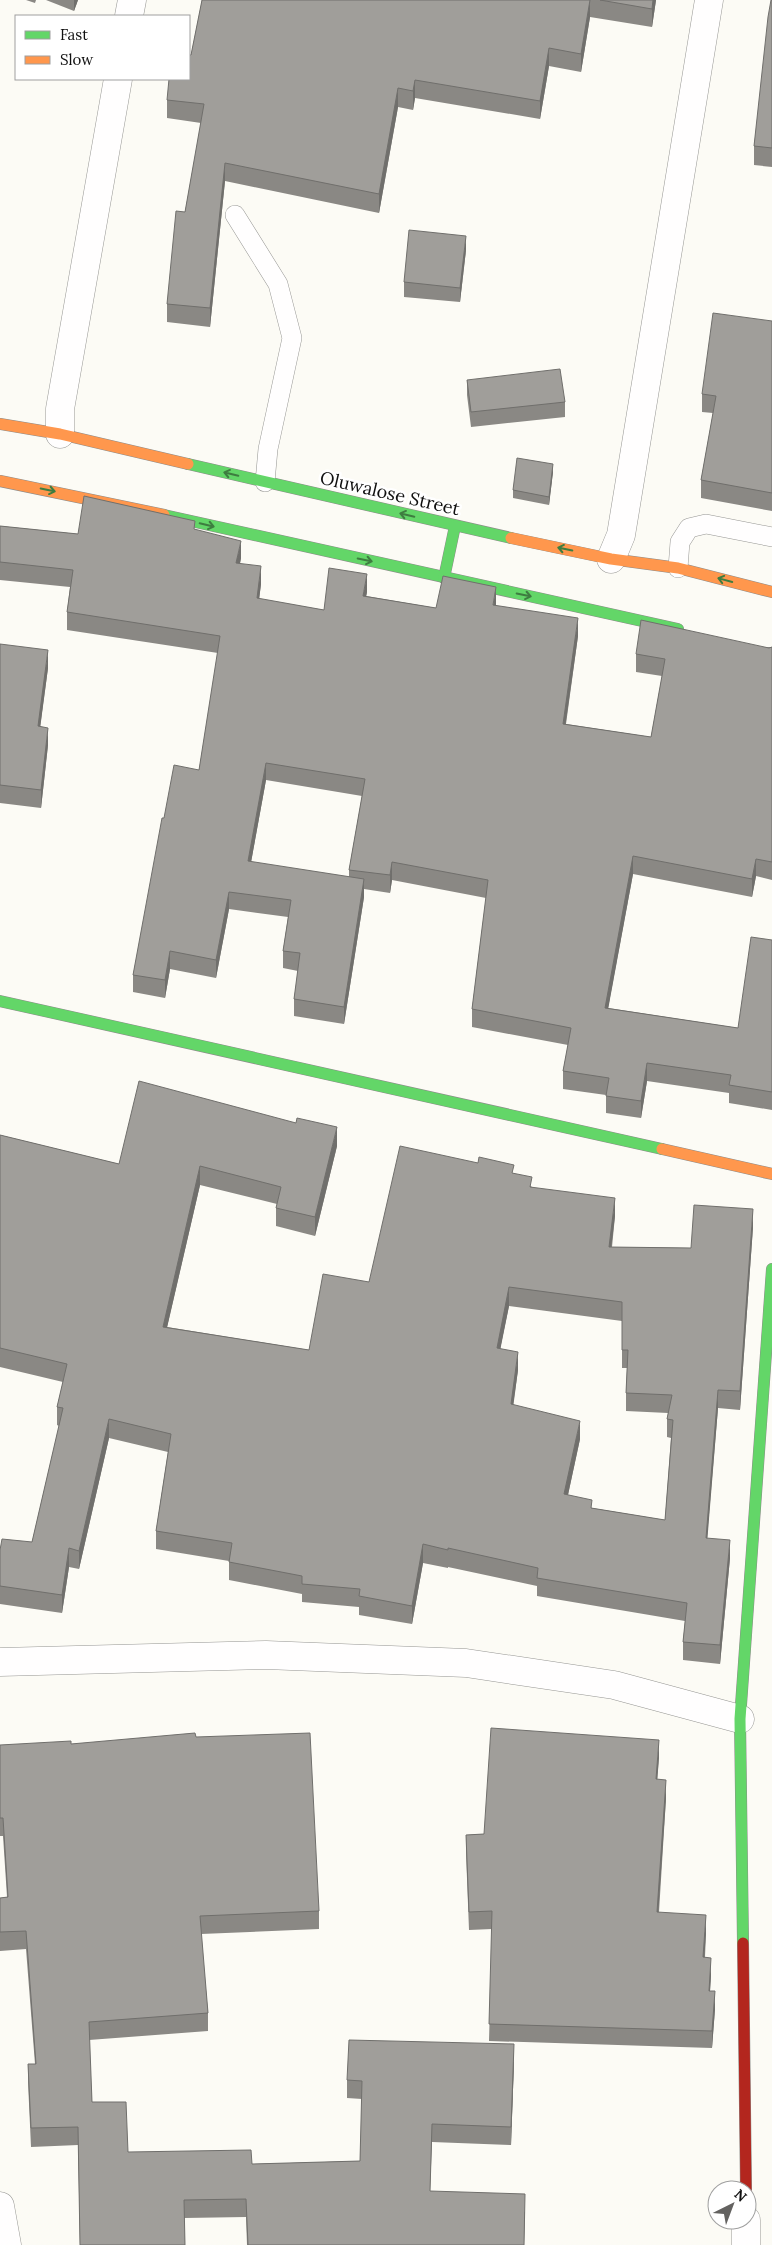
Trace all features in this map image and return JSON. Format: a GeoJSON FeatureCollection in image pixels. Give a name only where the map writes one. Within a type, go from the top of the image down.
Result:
{"type":"FeatureCollection","features":[{"type":"Feature","properties":{"kind":"street"},"geometry":{"type":"LineString","coordinates":[[129,15],[132,0]]}},
{"type":"Feature","properties":{"kind":"street"},"geometry":{"type":"LineString","coordinates":[[611,559],[621,535],[709,0]]}},
{"type":"Feature","properties":{"kind":"street"},"geometry":{"type":"LineString","coordinates":[[60,434],[60,409],[118,80]]}},
{"type":"Feature","properties":{"kind":"street","name":"Oluwalose Street"},"geometry":{"type":"LineString","coordinates":[[0,424],[60,434],[455,526],[611,559],[678,568],[772,592]]}},
{"type":"Feature","properties":{"kind":"street"},"geometry":{"type":"LineString","coordinates":[[0,481],[45,489],[691,632]]}},
{"type":"Feature","properties":{"kind":"street"},"geometry":{"type":"LineString","coordinates":[[444,578],[455,526]]}},
{"type":"Feature","properties":{"kind":"street"},"geometry":{"type":"LineString","coordinates":[[0,1001],[772,1174]]}},
{"type":"Feature","properties":{"kind":"street"},"geometry":{"type":"LineString","coordinates":[[746,2180],[740,1718],[772,1270]]}},
{"type":"Feature","properties":{"kind":"street"},"geometry":{"type":"LineString","coordinates":[[0,1662],[266,1656],[466,1663],[614,1685],[740,1718]]}},
{"type":"Feature","properties":{"kind":"street"},"geometry":{"type":"LineString","coordinates":[[0,2206],[7,2245]]}},
{"type":"Feature","properties":{"kind":"street"},"geometry":{"type":"LineString","coordinates":[[746,2230],[746,2245]]}},
{"type":"Feature","properties":{"kind":"lane"},"geometry":{"type":"LineString","coordinates":[[235,215],[278,284],[292,338],[268,449],[265,482]]}},
{"type":"Feature","properties":{"kind":"lane"},"geometry":{"type":"LineString","coordinates":[[678,568],[680,542],[689,528],[706,524],[772,537]]}},
{"type":"Feature","properties":{"kind":"building"},"geometry":{"type":"Polygon","coordinates":[[[202,0],[590,0],[581,54],[549,48],[540,101],[415,80],[413,91],[398,88],[379,194],[225,163],[210,308],[167,304],[176,211],[185,212],[204,104],[167,100],[169,80],[190,80],[191,55],[202,0]]]}},
{"type":"Feature","properties":{"kind":"building"},"geometry":{"type":"Polygon","coordinates":[[[600,0],[653,0],[652,9],[600,0]]]}},
{"type":"Feature","properties":{"kind":"building"},"geometry":{"type":"Polygon","coordinates":[[[772,0],[772,148],[754,146],[772,0]]]}},
{"type":"Feature","properties":{"kind":"building"},"geometry":{"type":"Polygon","coordinates":[[[409,230],[466,236],[460,288],[404,282],[409,230]]]}},
{"type":"Feature","properties":{"kind":"building"},"geometry":{"type":"Polygon","coordinates":[[[713,313],[772,321],[772,493],[701,480],[716,396],[702,394],[713,313]]]}},
{"type":"Feature","properties":{"kind":"building"},"geometry":{"type":"Polygon","coordinates":[[[560,369],[565,402],[471,412],[467,380],[560,369]]]}},
{"type":"Feature","properties":{"kind":"building"},"geometry":{"type":"Polygon","coordinates":[[[517,458],[553,464],[549,497],[513,490],[517,458]]]}},
{"type":"Feature","properties":{"kind":"building"},"geometry":{"type":"Polygon","coordinates":[[[84,496],[195,521],[194,529],[241,541],[236,563],[261,566],[257,598],[324,610],[329,568],[367,574],[363,596],[436,608],[443,576],[496,587],[493,605],[578,618],[563,724],[651,737],[665,659],[636,654],[641,620],[769,648],[772,647],[772,862],[756,859],[752,879],[633,856],[605,1008],[738,1028],[751,937],[772,940],[772,1092],[729,1085],[731,1075],[647,1063],[641,1101],[606,1096],[609,1078],[563,1071],[571,1028],[472,1009],[488,880],[392,862],[390,875],[349,870],[365,779],[266,763],[248,861],[364,879],[344,1007],[294,999],[300,953],[283,951],[291,900],[229,892],[216,960],[170,951],[165,980],[133,975],[162,818],[164,818],[174,765],[199,770],[220,636],[67,612],[73,570],[0,562],[0,526],[78,534],[84,496]]]}},
{"type":"Feature","properties":{"kind":"building"},"geometry":{"type":"Polygon","coordinates":[[[0,644],[48,650],[38,726],[48,728],[41,790],[0,785],[0,644]]]}},
{"type":"Feature","properties":{"kind":"building"},"geometry":{"type":"Polygon","coordinates":[[[139,1081],[296,1123],[297,1118],[337,1127],[315,1217],[276,1208],[281,1187],[200,1166],[163,1327],[309,1350],[323,1274],[369,1282],[400,1146],[478,1163],[479,1157],[514,1165],[512,1173],[532,1177],[530,1187],[615,1198],[609,1247],[691,1248],[694,1205],[753,1209],[740,1391],[718,1390],[706,1538],[730,1540],[720,1645],[683,1642],[687,1603],[537,1578],[538,1568],[448,1548],[448,1550],[423,1544],[412,1606],[359,1596],[360,1589],[302,1584],[302,1576],[229,1562],[232,1543],[156,1531],[171,1434],[109,1419],[79,1551],[69,1548],[62,1595],[0,1586],[0,1550],[2,1539],[32,1542],[63,1408],[57,1407],[67,1364],[0,1348],[0,1135],[119,1164],[139,1081]],[[509,1287],[497,1348],[518,1352],[511,1404],[580,1421],[564,1494],[592,1500],[591,1508],[665,1520],[673,1420],[667,1419],[672,1395],[626,1393],[628,1350],[622,1350],[622,1302],[509,1287]]]}},
{"type":"Feature","properties":{"kind":"building"},"geometry":{"type":"Polygon","coordinates":[[[491,1728],[659,1740],[656,1779],[666,1780],[657,1912],[706,1915],[703,1957],[711,1958],[709,1991],[715,1991],[712,2031],[489,2024],[492,1911],[469,1912],[466,1835],[484,1834],[491,1728]]]}},
{"type":"Feature","properties":{"kind":"building"},"geometry":{"type":"Polygon","coordinates":[[[195,1733],[196,1737],[310,1733],[319,1911],[200,1916],[208,2013],[89,2022],[92,2102],[126,2102],[128,2152],[251,2150],[252,2164],[360,2161],[362,2081],[347,2080],[349,2040],[514,2044],[511,2127],[432,2124],[430,2191],[525,2194],[524,2245],[248,2245],[246,2199],[184,2200],[185,2245],[80,2245],[78,2127],[31,2128],[28,2064],[36,2064],[26,1931],[0,1932],[0,1898],[8,1897],[3,1818],[0,1818],[0,1745],[71,1741],[71,1744],[195,1733]]]}},
{"type":"Feature","properties":{"kind":"traffic: fast"},"geometry":{"type":"LineString","coordinates":[[188,464],[511,538]]}},
{"type":"Feature","properties":{"kind":"traffic: fast"},"geometry":{"type":"LineString","coordinates":[[164,515],[678,629]]}},
{"type":"Feature","properties":{"kind":"traffic: fast"},"geometry":{"type":"LineString","coordinates":[[444,578],[455,526]]}},
{"type":"Feature","properties":{"kind":"traffic: fast"},"geometry":{"type":"LineString","coordinates":[[0,1001],[662,1149]]}},
{"type":"Feature","properties":{"kind":"traffic: fast"},"geometry":{"type":"LineString","coordinates":[[743,1943],[740,1719],[772,1269]]}},
{"type":"Feature","properties":{"kind":"traffic: slow"},"geometry":{"type":"LineString","coordinates":[[0,424],[60,434],[188,464]]}},
{"type":"Feature","properties":{"kind":"traffic: slow"},"geometry":{"type":"LineString","coordinates":[[0,481],[164,515]]}},
{"type":"Feature","properties":{"kind":"traffic: slow"},"geometry":{"type":"LineString","coordinates":[[511,538],[611,559],[678,568],[772,592]]}},
{"type":"Feature","properties":{"kind":"traffic: slow"},"geometry":{"type":"LineString","coordinates":[[662,1149],[772,1174]]}},
{"type":"Feature","properties":{"kind":"traffic: jam"},"geometry":{"type":"LineString","coordinates":[[743,1943],[746,2180]]}}]}
